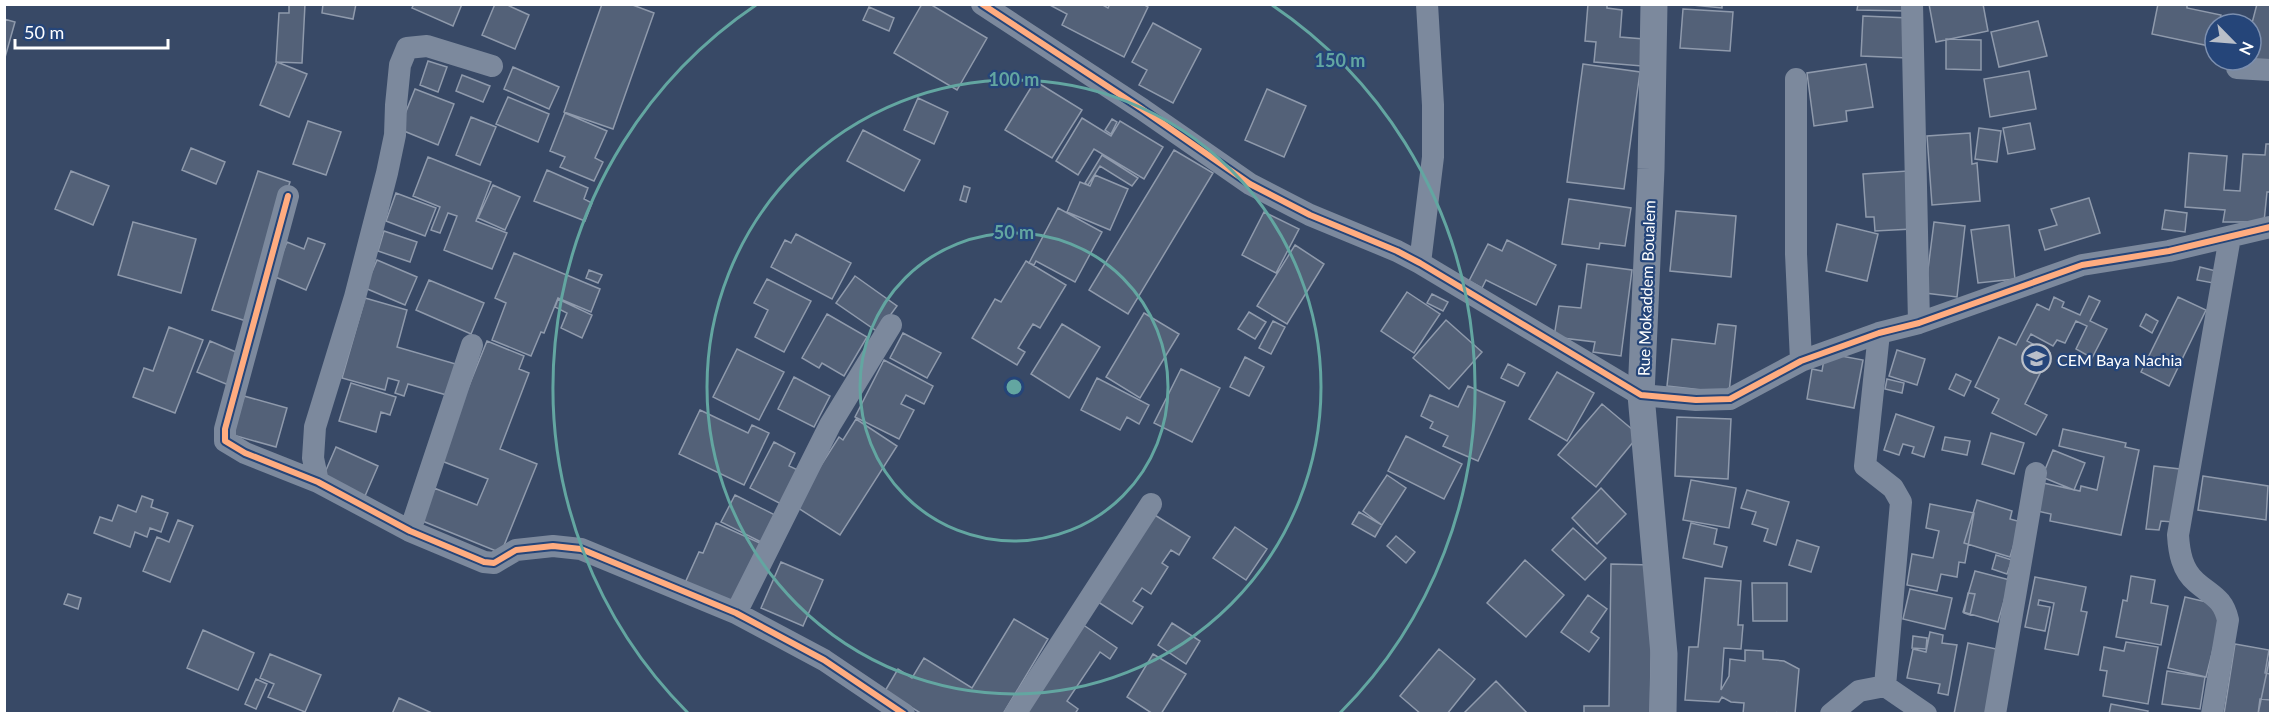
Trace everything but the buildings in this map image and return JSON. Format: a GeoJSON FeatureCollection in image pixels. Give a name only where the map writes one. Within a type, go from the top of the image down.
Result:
{"type":"FeatureCollection","features":[{"type":"Feature","properties":{"kind":"street"},"geometry":{"type":"LineString","coordinates":[[982,4],[1142,109],[1250,184],[1310,215],[1420,263],[1641,395],[1696,400],[1730,399],[1801,361],[1879,333],[1919,323],[2082,265],[2169,251],[2271,227]]}},
{"type":"Feature","properties":{"kind":"street"},"geometry":{"type":"LineString","coordinates":[[1420,263],[1433,157],[1433,105],[1427,4]]}},
{"type":"Feature","properties":{"kind":"street","name":"Rue Mokaddem Boualem"},"geometry":{"type":"LineString","coordinates":[[1654,4],[1651,169],[1641,395],[1664,654],[1663,714]]}},
{"type":"Feature","properties":{"kind":"street"},"geometry":{"type":"LineString","coordinates":[[1912,4],[1919,323]]}},
{"type":"Feature","properties":{"kind":"street"},"geometry":{"type":"LineString","coordinates":[[318,482],[313,458],[315,427],[355,297],[387,173],[395,135],[400,65],[407,48],[427,46],[492,66]]}},
{"type":"Feature","properties":{"kind":"street"},"geometry":{"type":"LineString","coordinates":[[1796,79],[1796,254],[1801,361]]}},
{"type":"Feature","properties":{"kind":"street"},"geometry":{"type":"LineString","coordinates":[[288,196],[225,429],[225,441],[245,453],[318,482],[410,531],[484,562],[494,562],[516,550],[553,546],[581,549],[736,614],[824,660],[904,714]]}},
{"type":"Feature","properties":{"kind":"street"},"geometry":{"type":"LineString","coordinates":[[2212,714],[2228,620],[2225,607],[2194,580],[2180,558],[2178,535],[2230,237]]}},
{"type":"Feature","properties":{"kind":"street"},"geometry":{"type":"LineString","coordinates":[[736,614],[830,425],[891,325]]}},
{"type":"Feature","properties":{"kind":"street"},"geometry":{"type":"LineString","coordinates":[[1879,333],[1865,466],[1893,488],[1901,502],[1886,686]]}},
{"type":"Feature","properties":{"kind":"street"},"geometry":{"type":"LineString","coordinates":[[410,531],[472,345]]}},
{"type":"Feature","properties":{"kind":"street"},"geometry":{"type":"LineString","coordinates":[[1995,714],[2036,473]]}},
{"type":"Feature","properties":{"kind":"street"},"geometry":{"type":"LineString","coordinates":[[1015,714],[1151,504]]}},
{"type":"Feature","properties":{"kind":"street"},"geometry":{"type":"LineString","coordinates":[[1831,714],[1859,691],[1886,686],[1926,714]]}},
{"type":"Feature","properties":{"kind":"cycle path"},"geometry":{"type":"LineString","coordinates":[[982,4],[1142,109],[1250,184],[1310,215],[1420,263],[1641,395],[1696,400],[1730,399],[1801,361],[1879,333],[1919,323],[2082,265],[2169,251],[2270,227]]}},
{"type":"Feature","properties":{"kind":"cycle path"},"geometry":{"type":"LineString","coordinates":[[288,196],[225,429],[225,441],[245,453],[318,482],[410,531],[484,562],[494,563],[516,550],[553,546],[581,549],[736,613],[824,660],[904,714]]}},
{"type":"Feature","properties":{"kind":"place","name":"CEM Baya Nachia"},"geometry":{"type":"Point","coordinates":[2036,359]}}]}
